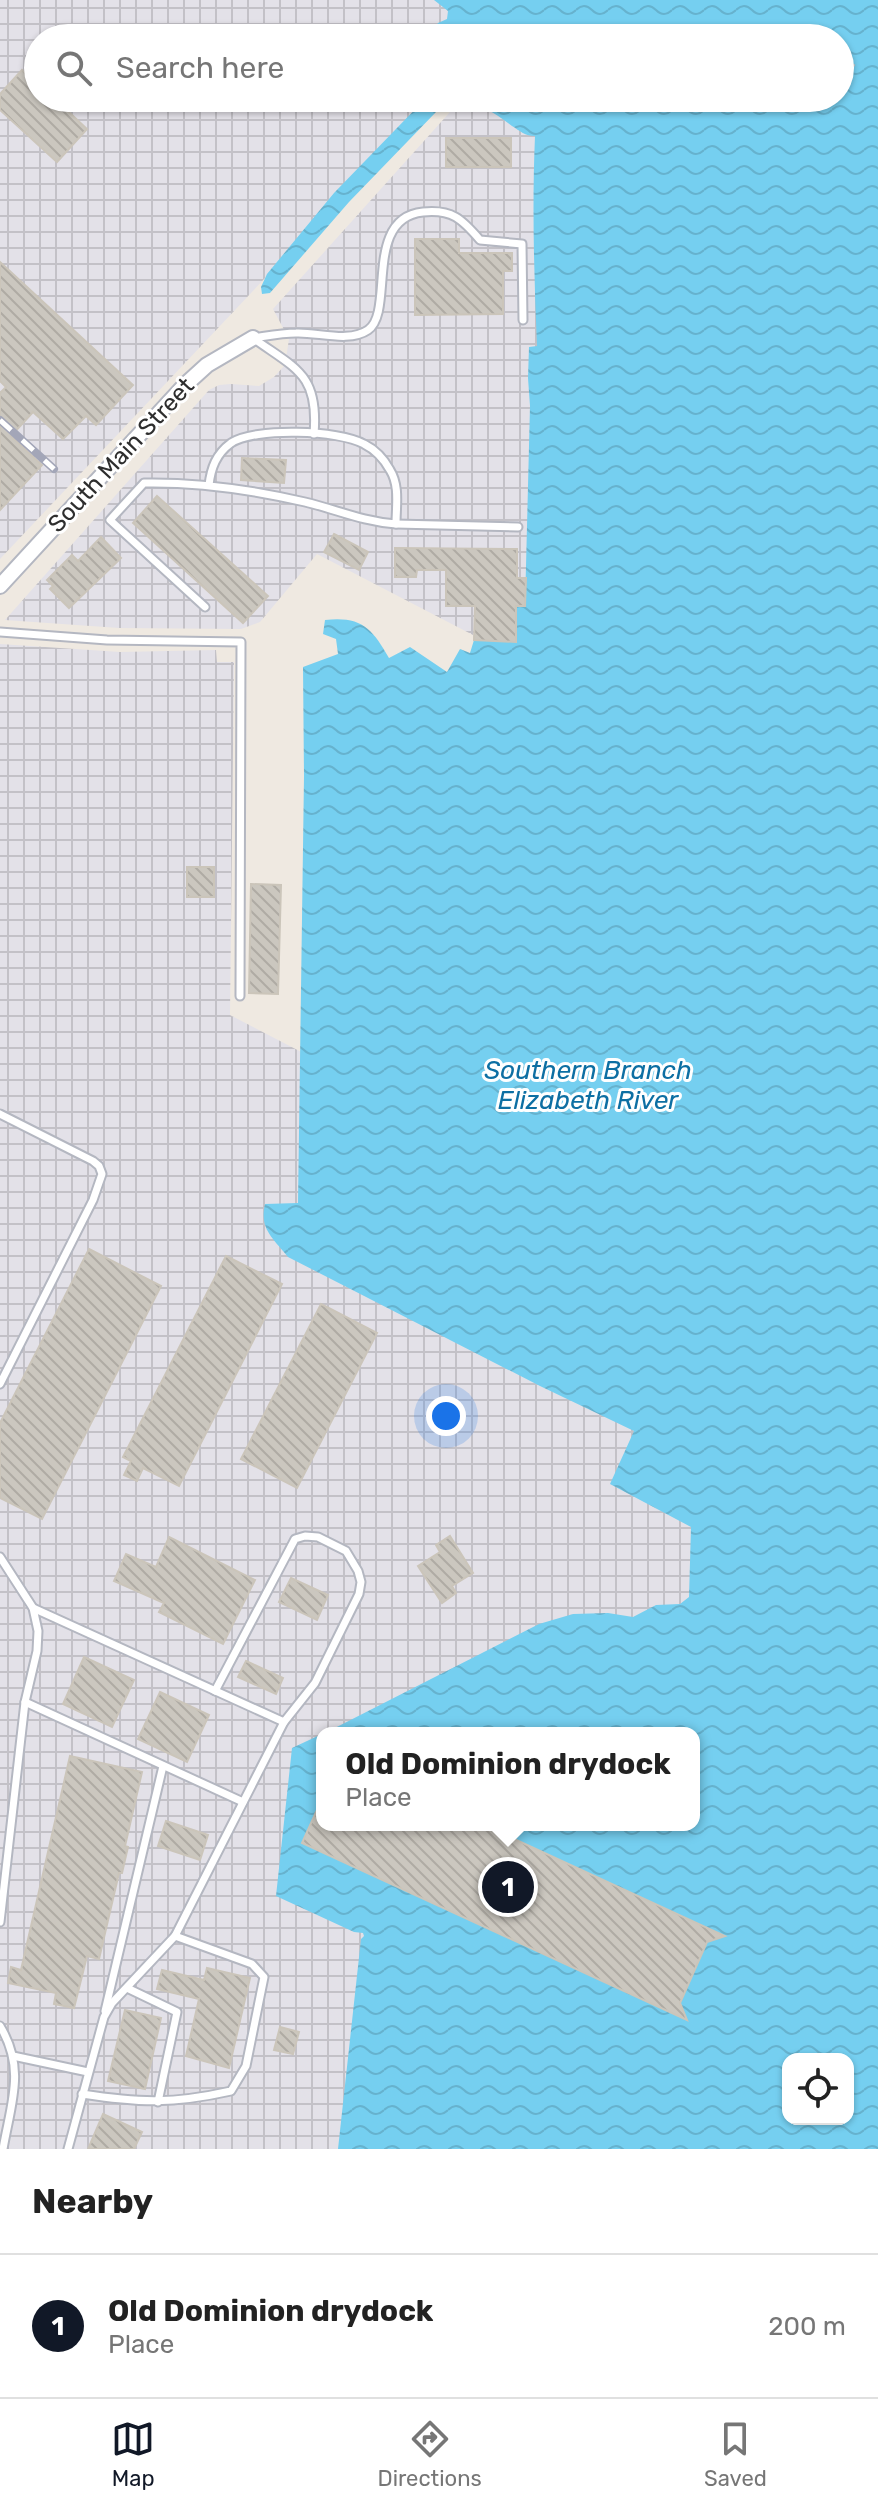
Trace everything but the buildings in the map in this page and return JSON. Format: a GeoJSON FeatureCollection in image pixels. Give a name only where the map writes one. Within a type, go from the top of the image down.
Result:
{"type":"FeatureCollection","features":[{"type":"Feature","properties":{"kind":"street","name":"South Main Street"},"geometry":{"type":"LineString","coordinates":[[0,586],[185,385],[207,365],[253,338]]}},
{"type":"Feature","properties":{"kind":"lane"},"geometry":{"type":"LineString","coordinates":[[253,338],[294,333],[353,336],[366,332],[376,320],[388,241],[406,217],[419,212],[445,211],[464,223],[480,240],[522,244],[523,320]]}},
{"type":"Feature","properties":{"kind":"lane"},"geometry":{"type":"LineString","coordinates":[[253,338],[295,366],[308,382],[316,409],[314,434]]}},
{"type":"Feature","properties":{"kind":"lane"},"geometry":{"type":"LineString","coordinates":[[209,485],[216,458],[229,444],[245,435],[314,434],[351,439],[378,453],[397,483],[396,524]]}},
{"type":"Feature","properties":{"kind":"lane"},"geometry":{"type":"LineString","coordinates":[[205,607],[110,520],[144,483],[209,485],[308,503],[367,522],[518,527]]}},
{"type":"Feature","properties":{"kind":"lane"},"geometry":{"type":"LineString","coordinates":[[0,632],[107,640],[241,642],[240,996]]}},
{"type":"Feature","properties":{"kind":"lane"},"geometry":{"type":"LineString","coordinates":[[0,1114],[93,1161],[102,1174],[93,1200],[0,1384]]}},
{"type":"Feature","properties":{"kind":"lane"},"geometry":{"type":"LineString","coordinates":[[104,2017],[175,1936],[284,1722],[315,1683],[359,1594],[361,1582],[354,1560],[346,1551],[330,1542],[305,1536],[295,1539],[215,1691]]}},
{"type":"Feature","properties":{"kind":"lane"},"geometry":{"type":"LineString","coordinates":[[0,1557],[33,1608],[38,1631],[37,1651],[25,1702],[0,1922]]}},
{"type":"Feature","properties":{"kind":"lane"},"geometry":{"type":"LineString","coordinates":[[33,1608],[284,1722]]}},
{"type":"Feature","properties":{"kind":"lane"},"geometry":{"type":"LineString","coordinates":[[25,1702],[243,1802]]}},
{"type":"Feature","properties":{"kind":"lane"},"geometry":{"type":"LineString","coordinates":[[68,2149],[104,2017],[163,1766]]}},
{"type":"Feature","properties":{"kind":"lane"},"geometry":{"type":"LineString","coordinates":[[82,2094],[132,2102],[185,2101],[231,2091],[246,2066],[264,1977],[252,1964],[175,1936]]}},
{"type":"Feature","properties":{"kind":"lane"},"geometry":{"type":"LineString","coordinates":[[127,1988],[177,2012],[158,2102]]}},
{"type":"Feature","properties":{"kind":"lane"},"geometry":{"type":"LineString","coordinates":[[0,2026],[10,2044],[16,2080],[3,2149]]}},
{"type":"Feature","properties":{"kind":"lane"},"geometry":{"type":"LineString","coordinates":[[13,2056],[88,2072]]}},
{"type":"Feature","properties":{"kind":"shaded area"},"geometry":{"type":"Polygon","coordinates":[[[0,0],[878,0],[878,112],[597,644],[474,640],[473,635],[317,554],[260,622],[241,629],[119,628],[5,620],[209,390],[231,384],[259,386],[274,377],[285,365],[289,339],[273,309],[450,112],[854,112],[854,24],[24,24],[24,112],[422,112],[0,559],[0,0]]]}},
{"type":"Feature","properties":{"kind":"shaded area"},"geometry":{"type":"Polygon","coordinates":[[[0,644],[120,652],[216,650],[217,662],[234,662],[230,1015],[759,1289],[746,2149],[0,2149],[0,644]]]}},
{"type":"Feature","properties":{"kind":"water","name":"Southern Branch Elizabeth River"},"geometry":{"type":"Polygon","coordinates":[[[434,0],[878,0],[878,2149],[338,2149],[361,1939],[364,1936],[276,1896],[292,1748],[316,1737],[316,1831],[700,1831],[700,1727],[337,1727],[539,1624],[573,1614],[608,1613],[633,1617],[656,1605],[680,1604],[689,1597],[691,1527],[610,1484],[634,1431],[288,1257],[266,1227],[265,1204],[298,1203],[303,667],[338,654],[336,639],[323,634],[325,620],[357,622],[371,632],[389,658],[410,647],[447,672],[460,649],[470,653],[474,640],[515,641],[516,606],[525,606],[529,347],[537,346],[535,136],[523,133],[491,112],[854,112],[854,24],[438,23],[447,19],[448,11],[434,0]]]}},
{"type":"Feature","properties":{"kind":"water","name":"Southern Branch Elizabeth River"},"geometry":{"type":"Polygon","coordinates":[[[412,112],[436,112],[349,202],[270,293],[262,294],[261,287],[267,274],[334,193],[412,112]]]}},
{"type":"Feature","properties":{"kind":"railway"},"geometry":{"type":"LineString","coordinates":[[0,420],[54,469]]}},
{"type":"Feature","properties":{"kind":"place","name":"Old Dominion drydock"},"geometry":{"type":"Point","coordinates":[508,1887]}}]}
